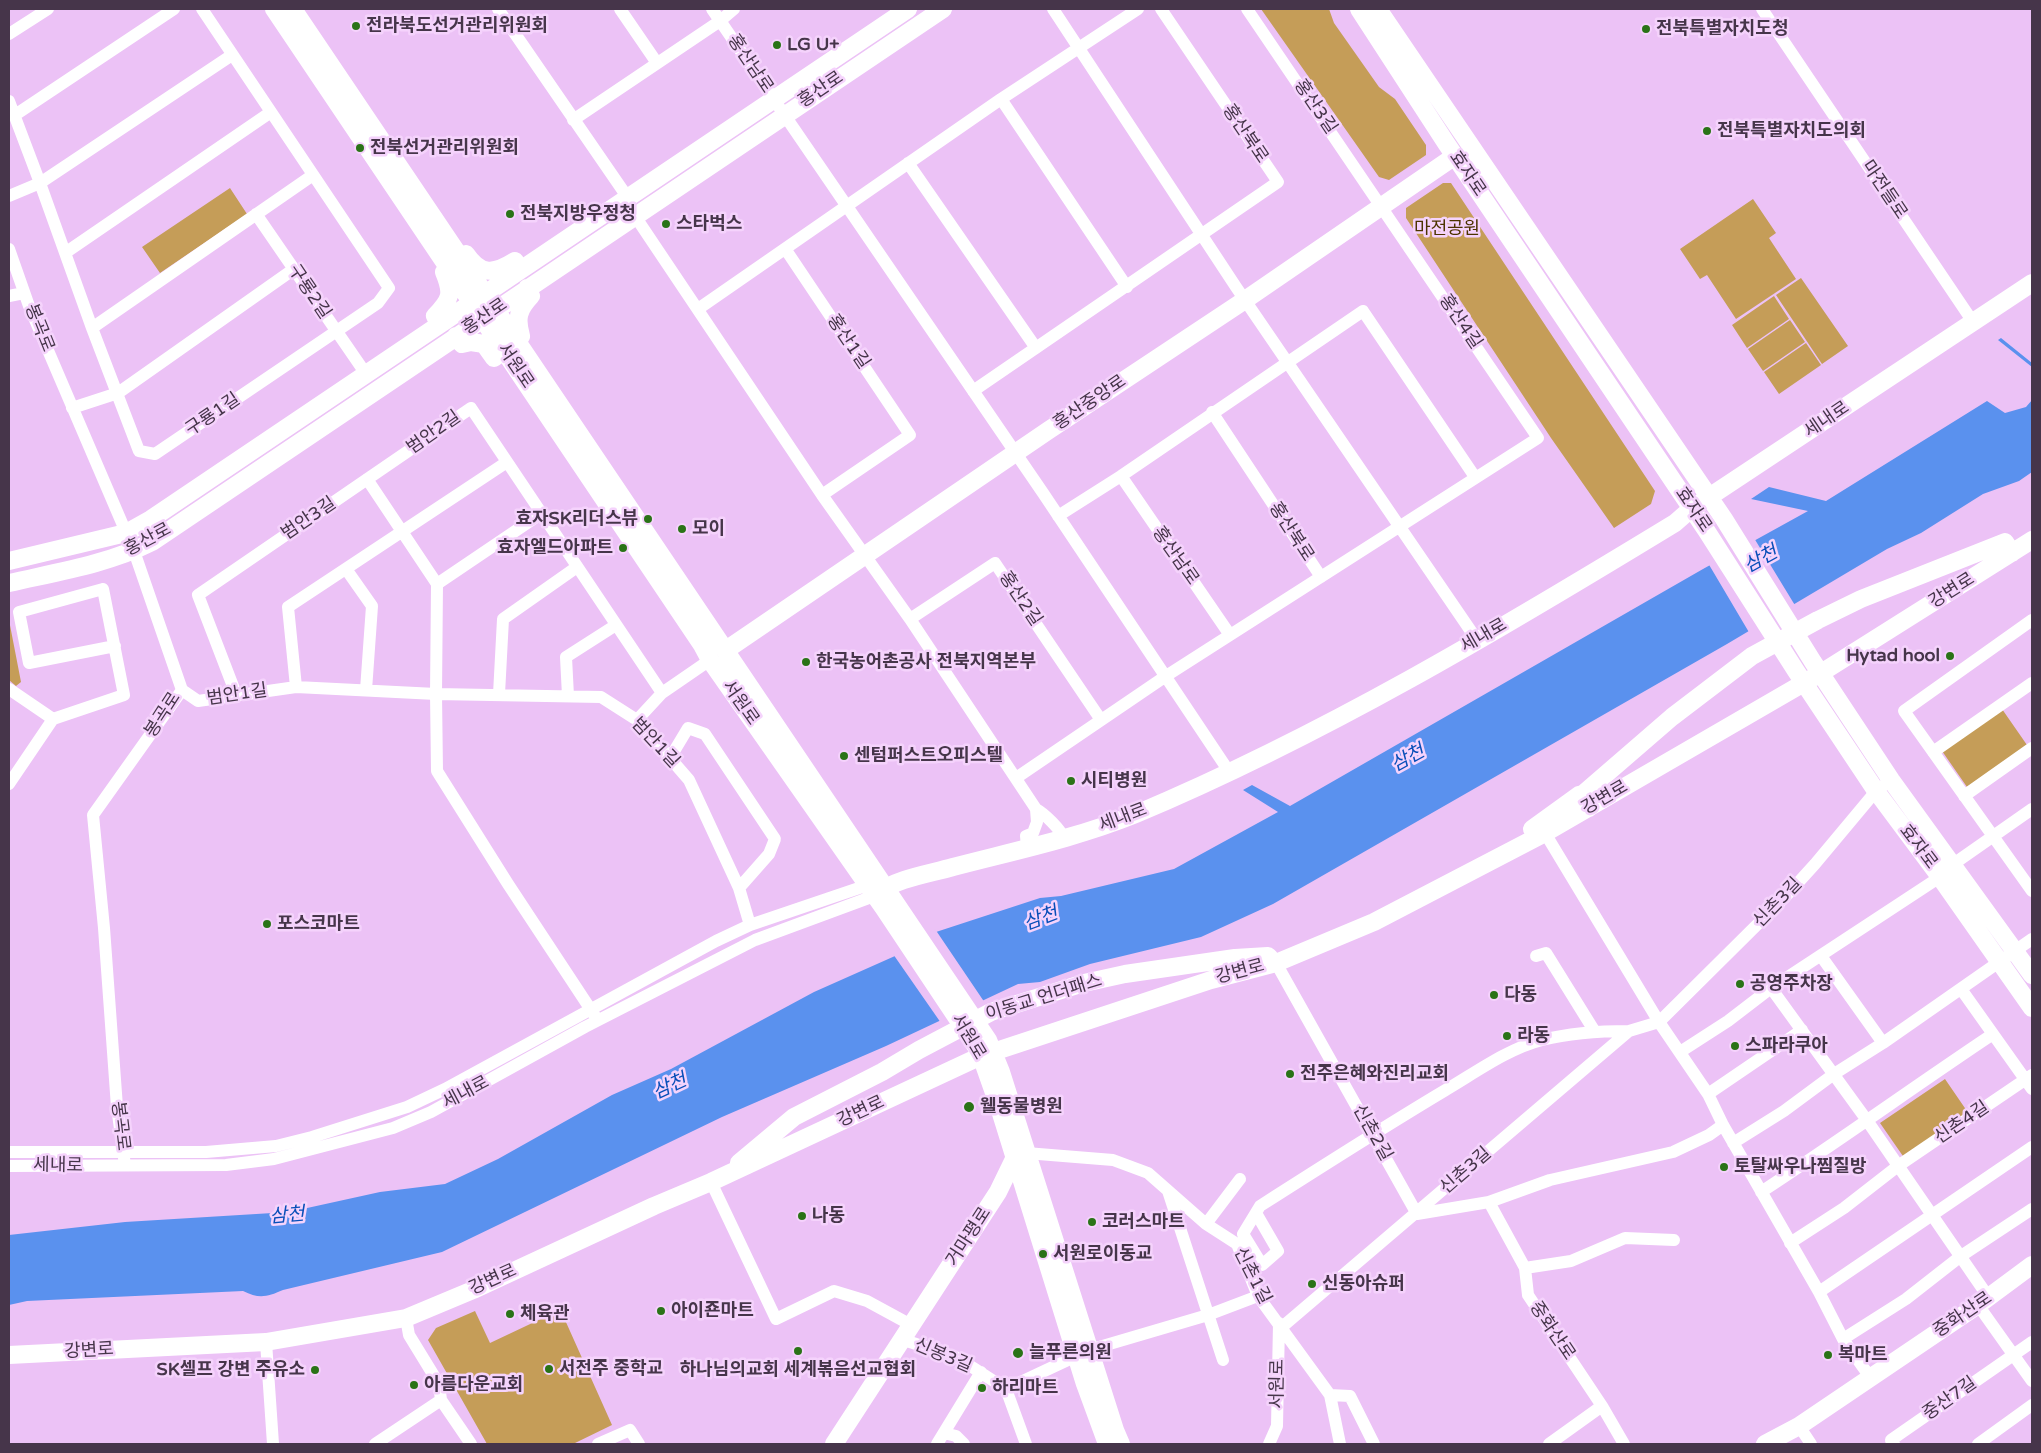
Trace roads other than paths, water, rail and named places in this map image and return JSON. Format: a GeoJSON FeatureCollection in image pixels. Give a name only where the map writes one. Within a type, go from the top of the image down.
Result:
{"type":"FeatureCollection","features":[{"type":"Feature","properties":{"kind":"street"},"geometry":{"type":"LineString","coordinates":[[9,34],[48,9]]}},
{"type":"Feature","properties":{"kind":"street"},"geometry":{"type":"LineString","coordinates":[[15,116],[174,9]]}},
{"type":"Feature","properties":{"kind":"street","name":"구룡2길"},"geometry":{"type":"LineString","coordinates":[[202,9],[389,288],[378,303],[336,331],[256,214]]}},
{"type":"Feature","properties":{"kind":"street","name":"서원로"},"geometry":{"type":"LineString","coordinates":[[274,9],[449,269],[478,299],[489,314],[710,660],[881,895],[985,1048],[1021,1155],[1083,1354],[1107,1444]]}},
{"type":"Feature","properties":{"kind":"street","name":"서원로"},"geometry":{"type":"LineString","coordinates":[[293,9],[455,250],[478,299]]}},
{"type":"Feature","properties":{"kind":"street"},"geometry":{"type":"LineString","coordinates":[[498,9],[628,198]]}},
{"type":"Feature","properties":{"kind":"street"},"geometry":{"type":"LineString","coordinates":[[620,9],[657,63]]}},
{"type":"Feature","properties":{"kind":"street","name":"홍산남로"},"geometry":{"type":"LineString","coordinates":[[712,9],[1016,454],[1230,773]]}},
{"type":"Feature","properties":{"kind":"street","name":"홍산남로"},"geometry":{"type":"LineString","coordinates":[[573,120],[734,9]]}},
{"type":"Feature","properties":{"kind":"street","name":"홍산로"},"geometry":{"type":"LineString","coordinates":[[9,561],[126,533],[168,509],[522,268],[908,9]]}},
{"type":"Feature","properties":{"kind":"street","name":"홍산로"},"geometry":{"type":"LineString","coordinates":[[9,583],[102,561],[134,551],[152,542],[942,9]]}},
{"type":"Feature","properties":{"kind":"street"},"geometry":{"type":"LineString","coordinates":[[1053,9],[1245,300],[1477,640]]}},
{"type":"Feature","properties":{"kind":"street"},"geometry":{"type":"LineString","coordinates":[[698,309],[786,250],[1001,99],[1138,9]]}},
{"type":"Feature","properties":{"kind":"street","name":"홍산북로"},"geometry":{"type":"LineString","coordinates":[[1036,348],[1278,182],[1161,9]]}},
{"type":"Feature","properties":{"kind":"street","name":"홍산3길"},"geometry":{"type":"LineString","coordinates":[[1247,9],[1383,206]]}},
{"type":"Feature","properties":{"kind":"street","name":"효자로"},"geometry":{"type":"LineString","coordinates":[[1359,9],[1455,156],[1706,530],[1876,791],[2016,950],[2032,975]]}},
{"type":"Feature","properties":{"kind":"street","name":"효자로"},"geometry":{"type":"LineString","coordinates":[[1378,9],[1724,519],[1817,668],[1892,780],[2000,961],[2032,1008]]}},
{"type":"Feature","properties":{"kind":"street","name":"마전들로"},"geometry":{"type":"LineString","coordinates":[[1762,9],[1973,322]]}},
{"type":"Feature","properties":{"kind":"street"},"geometry":{"type":"LineString","coordinates":[[9,196],[40,183],[232,55]]}},
{"type":"Feature","properties":{"kind":"street"},"geometry":{"type":"LineString","coordinates":[[1001,99],[1127,287]]}},
{"type":"Feature","properties":{"kind":"street","name":"구룡1길"},"geometry":{"type":"LineString","coordinates":[[9,101],[139,451],[155,454],[336,331]]}},
{"type":"Feature","properties":{"kind":"street"},"geometry":{"type":"LineString","coordinates":[[65,253],[271,112]]}},
{"type":"Feature","properties":{"kind":"street","name":"홍산중앙로"},"geometry":{"type":"LineString","coordinates":[[726,650],[1455,156]]}},
{"type":"Feature","properties":{"kind":"street"},"geometry":{"type":"LineString","coordinates":[[908,163],[1036,348],[973,391]]}},
{"type":"Feature","properties":{"kind":"street"},"geometry":{"type":"LineString","coordinates":[[92,328],[313,175]]}},
{"type":"Feature","properties":{"kind":"street","name":"홍산4길"},"geometry":{"type":"LineString","coordinates":[[1383,206],[1538,438]]}},
{"type":"Feature","properties":{"kind":"street"},"geometry":{"type":"LineString","coordinates":[[635,216],[822,494],[910,619],[1036,809],[1060,829],[1064,838]]}},
{"type":"Feature","properties":{"kind":"street"},"geometry":{"type":"LineString","coordinates":[[455,250],[460,246],[470,260],[484,270],[496,272],[516,261],[522,268]]}},
{"type":"Feature","properties":{"kind":"street","name":"봉곡로"},"geometry":{"type":"LineString","coordinates":[[9,249],[24,293],[134,551],[182,690],[93,815],[104,928],[117,1107],[125,1165]]}},
{"type":"Feature","properties":{"kind":"street","name":"홍산1길"},"geometry":{"type":"LineString","coordinates":[[786,250],[910,435],[822,494]]}},
{"type":"Feature","properties":{"kind":"street"},"geometry":{"type":"LineString","coordinates":[[72,408],[118,392],[294,269]]}},
{"type":"Feature","properties":{"kind":"street"},"geometry":{"type":"LineString","coordinates":[[440,324],[435,316],[447,304],[450,288],[444,272],[449,269]]}},
{"type":"Feature","properties":{"kind":"street","name":"세내로"},"geometry":{"type":"LineString","coordinates":[[9,1152],[206,1152],[276,1146],[312,1137],[407,1107],[754,940],[881,895],[1028,847],[1115,822],[1230,773],[1375,698],[1667,528],[1708,497],[2032,283]]}},
{"type":"Feature","properties":{"kind":"street"},"geometry":{"type":"LineString","coordinates":[[456,336],[462,344],[471,342],[484,344],[494,358],[521,336],[517,323],[518,311],[531,296],[526,288]]}},
{"type":"Feature","properties":{"kind":"street"},"geometry":{"type":"LineString","coordinates":[[9,296],[24,293]]}},
{"type":"Feature","properties":{"kind":"street"},"geometry":{"type":"LineString","coordinates":[[1058,516],[1364,311],[1475,477]]}},
{"type":"Feature","properties":{"kind":"street"},"geometry":{"type":"LineString","coordinates":[[336,331],[366,374]]}},
{"type":"Feature","properties":{"kind":"street","name":"서원로"},"geometry":{"type":"LineString","coordinates":[[510,346],[726,650],[881,895]]}},
{"type":"Feature","properties":{"kind":"street","name":"범안2길"},"geometry":{"type":"LineString","coordinates":[[367,479],[471,408],[662,693]]}},
{"type":"Feature","properties":{"kind":"street","name":"홍산북로"},"geometry":{"type":"LineString","coordinates":[[1212,412],[1321,577]]}},
{"type":"Feature","properties":{"kind":"street","name":"홍산북로"},"geometry":{"type":"LineString","coordinates":[[1230,635],[1538,438]]}},
{"type":"Feature","properties":{"kind":"street"},"geometry":{"type":"LineString","coordinates":[[296,687],[288,607],[508,462]]}},
{"type":"Feature","properties":{"kind":"street","name":"홍산남로"},"geometry":{"type":"LineString","coordinates":[[1120,476],[1230,635]]}},
{"type":"Feature","properties":{"kind":"street"},"geometry":{"type":"LineString","coordinates":[[367,479],[437,584],[437,771],[508,884],[595,1015]]}},
{"type":"Feature","properties":{"kind":"street","name":"범안3길"},"geometry":{"type":"LineString","coordinates":[[236,694],[198,595],[367,479]]}},
{"type":"Feature","properties":{"kind":"street"},"geometry":{"type":"LineString","coordinates":[[437,584],[542,514]]}},
{"type":"Feature","properties":{"kind":"street","name":"강변로"},"geometry":{"type":"LineString","coordinates":[[1586,801],[1817,668],[2032,540]]}},
{"type":"Feature","properties":{"kind":"street"},"geometry":{"type":"LineString","coordinates":[[1870,1378],[1843,1339],[1819,1292],[1723,1125],[1708,1094],[1538,837],[1526,833],[1579,795],[1586,801],[1672,717],[1752,656],[1861,599],[2005,542],[2012,553]]}},
{"type":"Feature","properties":{"kind":"street","name":"홍산2길"},"geometry":{"type":"LineString","coordinates":[[910,619],[995,562],[1101,720]]}},
{"type":"Feature","properties":{"kind":"street"},"geometry":{"type":"LineString","coordinates":[[500,694],[502,619],[577,567]]}},
{"type":"Feature","properties":{"kind":"street"},"geometry":{"type":"LineString","coordinates":[[346,569],[372,606],[366,690]]}},
{"type":"Feature","properties":{"kind":"street"},"geometry":{"type":"LineString","coordinates":[[9,784],[53,719],[124,695],[115,646],[103,589],[19,612],[29,663],[115,646]]}},
{"type":"Feature","properties":{"kind":"street"},"geometry":{"type":"LineString","coordinates":[[2030,882],[1993,836],[1904,711],[2032,620]]}},
{"type":"Feature","properties":{"kind":"street"},"geometry":{"type":"LineString","coordinates":[[568,696],[566,657],[616,625]]}},
{"type":"Feature","properties":{"kind":"street"},"geometry":{"type":"LineString","coordinates":[[1016,778],[1230,635]]}},
{"type":"Feature","properties":{"kind":"street"},"geometry":{"type":"LineString","coordinates":[[637,720],[662,693],[710,660]]}},
{"type":"Feature","properties":{"kind":"street"},"geometry":{"type":"LineString","coordinates":[[1933,752],[2032,683]]}},
{"type":"Feature","properties":{"kind":"street","name":"범안1길"},"geometry":{"type":"LineString","coordinates":[[182,690],[198,701],[236,694],[296,687],[436,694],[602,697],[637,720],[689,780],[739,888],[750,925]]}},
{"type":"Feature","properties":{"kind":"street"},"geometry":{"type":"LineString","coordinates":[[9,689],[53,719]]}},
{"type":"Feature","properties":{"kind":"street"},"geometry":{"type":"LineString","coordinates":[[670,758],[688,728],[705,734],[775,839],[769,854],[739,888]]}},
{"type":"Feature","properties":{"kind":"street"},"geometry":{"type":"LineString","coordinates":[[1964,796],[2032,748]]}},
{"type":"Feature","properties":{"kind":"street","name":"신촌3길"},"geometry":{"type":"LineString","coordinates":[[1262,1265],[1243,1234],[1260,1206],[1373,1133],[1491,1063],[1523,1047],[1542,1040],[1594,1032],[1629,1031],[1659,1022],[1786,896],[1876,791],[1892,780]]}},
{"type":"Feature","properties":{"kind":"street"},"geometry":{"type":"LineString","coordinates":[[1028,847],[1026,836],[1033,833],[1036,822],[1036,809]]}},
{"type":"Feature","properties":{"kind":"street"},"geometry":{"type":"LineString","coordinates":[[1680,1052],[1728,1021],[1771,988],[1946,871],[2032,810]]}},
{"type":"Feature","properties":{"kind":"street","name":"강변로"},"geometry":{"type":"LineString","coordinates":[[9,1355],[266,1342],[406,1318],[473,1290],[654,1206],[737,1170],[985,1048],[1210,980],[1276,963],[1374,922],[1538,837]]}},
{"type":"Feature","properties":{"kind":"street","name":"세내로"},"geometry":{"type":"LineString","coordinates":[[9,1166],[226,1165],[274,1159],[393,1128],[431,1112],[716,941],[750,925],[881,895]]}},
{"type":"Feature","properties":{"kind":"street"},"geometry":{"type":"LineString","coordinates":[[1733,1143],[1784,1111],[1834,1074],[1883,1043],[2032,939]]}},
{"type":"Feature","properties":{"kind":"street"},"geometry":{"type":"LineString","coordinates":[[1536,956],[1546,952],[1594,1032]]}},
{"type":"Feature","properties":{"kind":"street","name":"이동교 언더패스"},"geometry":{"type":"LineString","coordinates":[[737,1170],[739,1161],[794,1117],[882,1072],[991,1012],[1084,983],[1125,974],[1235,958],[1268,956],[1276,963]]}},
{"type":"Feature","properties":{"kind":"street"},"geometry":{"type":"LineString","coordinates":[[1820,956],[1883,1043]]}},
{"type":"Feature","properties":{"kind":"street","name":"신촌2길"},"geometry":{"type":"LineString","coordinates":[[1276,963],[1417,1214]]}},
{"type":"Feature","properties":{"kind":"street"},"geometry":{"type":"LineString","coordinates":[[1771,988],[1834,1074],[1961,1256],[2014,1355],[2032,1381]]}},
{"type":"Feature","properties":{"kind":"street"},"geometry":{"type":"LineString","coordinates":[[1960,989],[2030,1081]]}},
{"type":"Feature","properties":{"kind":"street"},"geometry":{"type":"LineString","coordinates":[[1708,1094],[1750,1063],[1802,1030]]}},
{"type":"Feature","properties":{"kind":"street","name":"신촌3길"},"geometry":{"type":"LineString","coordinates":[[1281,1325],[1417,1214],[1629,1031]]}},
{"type":"Feature","properties":{"kind":"street"},"geometry":{"type":"LineString","coordinates":[[1761,1192],[1993,1034]]}},
{"type":"Feature","properties":{"kind":"street","name":"신촌4길"},"geometry":{"type":"LineString","coordinates":[[1790,1243],[1844,1208],[1898,1166],[2030,1081]]}},
{"type":"Feature","properties":{"kind":"street"},"geometry":{"type":"LineString","coordinates":[[1417,1214],[1489,1202],[1550,1180],[1673,1152],[1709,1135],[1723,1125]]}},
{"type":"Feature","properties":{"kind":"street"},"geometry":{"type":"LineString","coordinates":[[1819,1292],[2032,1147]]}},
{"type":"Feature","properties":{"kind":"street","name":"서원로"},"geometry":{"type":"LineString","coordinates":[[1021,1155],[1026,1195],[1083,1354],[1121,1444]]}},
{"type":"Feature","properties":{"kind":"street","name":"신촌1길"},"geometry":{"type":"LineString","coordinates":[[1021,1155],[1113,1160],[1148,1173],[1206,1224],[1237,1244],[1258,1296],[1281,1325],[1330,1395],[1340,1444]]}},
{"type":"Feature","properties":{"kind":"street","name":"거마평로"},"geometry":{"type":"LineString","coordinates":[[834,1444],[908,1333],[1021,1155]]}},
{"type":"Feature","properties":{"kind":"street"},"geometry":{"type":"LineString","coordinates":[[1206,1224],[1240,1178]]}},
{"type":"Feature","properties":{"kind":"street"},"geometry":{"type":"LineString","coordinates":[[711,1182],[776,1319],[834,1291],[867,1301],[908,1333]]}},
{"type":"Feature","properties":{"kind":"street"},"geometry":{"type":"LineString","coordinates":[[1168,1191],[1223,1360]]}},
{"type":"Feature","properties":{"kind":"street"},"geometry":{"type":"LineString","coordinates":[[998,1192],[1021,1196],[1026,1195]]}},
{"type":"Feature","properties":{"kind":"street"},"geometry":{"type":"LineString","coordinates":[[1489,1202],[1525,1268],[1571,1261],[1624,1238],[1674,1240]]}},
{"type":"Feature","properties":{"kind":"street"},"geometry":{"type":"LineString","coordinates":[[1843,1339],[1906,1299],[1961,1256],[2032,1209]]}},
{"type":"Feature","properties":{"kind":"street"},"geometry":{"type":"LineString","coordinates":[[1252,1280],[1262,1265],[1278,1251],[1256,1213]]}},
{"type":"Feature","properties":{"kind":"street","name":"중화산로"},"geometry":{"type":"LineString","coordinates":[[1766,1444],[1799,1426],[1984,1302],[2032,1266]]}},
{"type":"Feature","properties":{"kind":"street","name":"중화산로"},"geometry":{"type":"LineString","coordinates":[[1525,1268],[1528,1295],[1602,1406],[1624,1444]]}},
{"type":"Feature","properties":{"kind":"street"},"geometry":{"type":"LineString","coordinates":[[1026,1444],[1006,1389],[1083,1354],[1208,1315],[1258,1296]]}},
{"type":"Feature","properties":{"kind":"street"},"geometry":{"type":"LineString","coordinates":[[406,1318],[409,1334],[439,1384],[442,1400],[471,1444]]}},
{"type":"Feature","properties":{"kind":"street","name":"서원로"},"geometry":{"type":"LineString","coordinates":[[1270,1444],[1277,1426],[1281,1325]]}},
{"type":"Feature","properties":{"kind":"street","name":"신봉3길"},"geometry":{"type":"LineString","coordinates":[[908,1333],[958,1358],[1006,1389]]}},
{"type":"Feature","properties":{"kind":"street"},"geometry":{"type":"LineString","coordinates":[[266,1342],[273,1444]]}},
{"type":"Feature","properties":{"kind":"street","name":"중산7길"},"geometry":{"type":"LineString","coordinates":[[1894,1444],[1891,1440],[2032,1342]]}},
{"type":"Feature","properties":{"kind":"street","name":"신봉3길"},"geometry":{"type":"LineString","coordinates":[[940,1439],[981,1372]]}},
{"type":"Feature","properties":{"kind":"street"},"geometry":{"type":"LineString","coordinates":[[1330,1395],[1350,1396],[1374,1444]]}},
{"type":"Feature","properties":{"kind":"street"},"geometry":{"type":"LineString","coordinates":[[376,1444],[442,1400]]}},
{"type":"Feature","properties":{"kind":"street"},"geometry":{"type":"LineString","coordinates":[[1978,1444],[2032,1404]]}},
{"type":"Feature","properties":{"kind":"street"},"geometry":{"type":"LineString","coordinates":[[1549,1444],[1602,1406]]}},
{"type":"Feature","properties":{"kind":"street"},"geometry":{"type":"LineString","coordinates":[[1799,1426],[1811,1444]]}},
{"type":"Feature","properties":{"kind":"street"},"geometry":{"type":"LineString","coordinates":[[598,1444],[630,1430],[639,1444]]}},
{"type":"Feature","properties":{"kind":"street","name":"신봉3길"},"geometry":{"type":"LineString","coordinates":[[940,1439],[956,1436],[964,1444]]}},
{"type":"Feature","properties":{"kind":"water"},"geometry":{"type":"Polygon","coordinates":[[[2001,338],[2032,363],[2032,367],[1998,340],[2001,338]]]}},
{"type":"Feature","properties":{"kind":"water","name":"삼천"},"geometry":{"type":"Polygon","coordinates":[[[2032,400],[2032,472],[2019,481],[1983,494],[1921,533],[1887,549],[1727,644],[1273,904],[1201,937],[1090,964],[1040,982],[1018,984],[886,1046],[722,1117],[442,1252],[263,1296],[243,1291],[27,1301],[9,1305],[9,1235],[125,1222],[289,1212],[380,1192],[445,1184],[498,1159],[612,1095],[671,1069],[814,992],[895,956],[936,932],[1040,898],[1061,896],[1174,869],[1278,812],[1243,790],[1252,785],[1290,806],[1703,569],[1808,511],[1751,499],[1769,487],[1826,501],[1987,401],[2005,413],[2026,407],[2032,400]]]}},
{"type":"Feature","properties":{"kind":"place","name":"전라북도선거관리위원회"},"geometry":{"type":"Point","coordinates":[356,26]}},
{"type":"Feature","properties":{"kind":"place","name":"전북특별자치도청"},"geometry":{"type":"Point","coordinates":[1646,29]}},
{"type":"Feature","properties":{"kind":"place","name":"LG U+"},"geometry":{"type":"Point","coordinates":[777,45]}},
{"type":"Feature","properties":{"kind":"place","name":"전북특별자치도의회"},"geometry":{"type":"Point","coordinates":[1707,131]}},
{"type":"Feature","properties":{"kind":"place","name":"전북선거관리위원회"},"geometry":{"type":"Point","coordinates":[360,148]}},
{"type":"Feature","properties":{"kind":"place","name":"전북지방우정청"},"geometry":{"type":"Point","coordinates":[510,214]}},
{"type":"Feature","properties":{"kind":"place","name":"스타벅스"},"geometry":{"type":"Point","coordinates":[666,224]}},
{"type":"Feature","properties":{"kind":"place","name":"효자SK리더스뷰"},"geometry":{"type":"Point","coordinates":[648,519]}},
{"type":"Feature","properties":{"kind":"place","name":"모이"},"geometry":{"type":"Point","coordinates":[682,529]}},
{"type":"Feature","properties":{"kind":"place","name":"효자엘드아파트"},"geometry":{"type":"Point","coordinates":[623,548]}},
{"type":"Feature","properties":{"kind":"place","name":"Hytad hool"},"geometry":{"type":"Point","coordinates":[1950,656]}},
{"type":"Feature","properties":{"kind":"place","name":"한국농어촌공사 전북지역본부"},"geometry":{"type":"Point","coordinates":[806,662]}},
{"type":"Feature","properties":{"kind":"place","name":"센텀퍼스트오피스텔"},"geometry":{"type":"Point","coordinates":[844,756]}},
{"type":"Feature","properties":{"kind":"place","name":"시티병원"},"geometry":{"type":"Point","coordinates":[1071,781]}},
{"type":"Feature","properties":{"kind":"place","name":"포스코마트"},"geometry":{"type":"Point","coordinates":[267,924]}},
{"type":"Feature","properties":{"kind":"place","name":"공영주차장"},"geometry":{"type":"Point","coordinates":[1740,984]}},
{"type":"Feature","properties":{"kind":"place","name":"다동"},"geometry":{"type":"Point","coordinates":[1494,995]}},
{"type":"Feature","properties":{"kind":"place","name":"라동"},"geometry":{"type":"Point","coordinates":[1507,1036]}},
{"type":"Feature","properties":{"kind":"place","name":"스파라쿠아"},"geometry":{"type":"Point","coordinates":[1735,1046]}},
{"type":"Feature","properties":{"kind":"place","name":"전주은혜와진리교회"},"geometry":{"type":"Point","coordinates":[1290,1074]}},
{"type":"Feature","properties":{"kind":"place","name":"웰동물병원"},"geometry":{"type":"Point","coordinates":[969,1107]}},
{"type":"Feature","properties":{"kind":"place","name":"토탈싸우나찜질방"},"geometry":{"type":"Point","coordinates":[1724,1167]}},
{"type":"Feature","properties":{"kind":"place","name":"나동"},"geometry":{"type":"Point","coordinates":[802,1216]}},
{"type":"Feature","properties":{"kind":"place","name":"코러스마트"},"geometry":{"type":"Point","coordinates":[1092,1222]}},
{"type":"Feature","properties":{"kind":"place","name":"서원로이동교"},"geometry":{"type":"Point","coordinates":[1043,1254]}},
{"type":"Feature","properties":{"kind":"place","name":"신동아슈퍼"},"geometry":{"type":"Point","coordinates":[1312,1284]}},
{"type":"Feature","properties":{"kind":"place","name":"아이죤마트"},"geometry":{"type":"Point","coordinates":[661,1311]}},
{"type":"Feature","properties":{"kind":"place","name":"체육관"},"geometry":{"type":"Point","coordinates":[510,1314]}},
{"type":"Feature","properties":{"kind":"place","name":"하나님의교회 세계볶음선교협회"},"geometry":{"type":"Point","coordinates":[798,1351]}},
{"type":"Feature","properties":{"kind":"place","name":"늘푸른의원"},"geometry":{"type":"Point","coordinates":[1018,1353]}},
{"type":"Feature","properties":{"kind":"place","name":"복마트"},"geometry":{"type":"Point","coordinates":[1828,1355]}},
{"type":"Feature","properties":{"kind":"place","name":"서전주 중학교"},"geometry":{"type":"Point","coordinates":[549,1369]}},
{"type":"Feature","properties":{"kind":"place","name":"SK셀프 강변 주유소"},"geometry":{"type":"Point","coordinates":[315,1370]}},
{"type":"Feature","properties":{"kind":"place","name":"아름다운교회"},"geometry":{"type":"Point","coordinates":[414,1385]}},
{"type":"Feature","properties":{"kind":"place","name":"하리마트"},"geometry":{"type":"Point","coordinates":[982,1388]}},
{"type":"Feature","properties":{"kind":"park label","name":"마전공원"},"geometry":{"type":"Point","coordinates":[1447,229]}}]}
